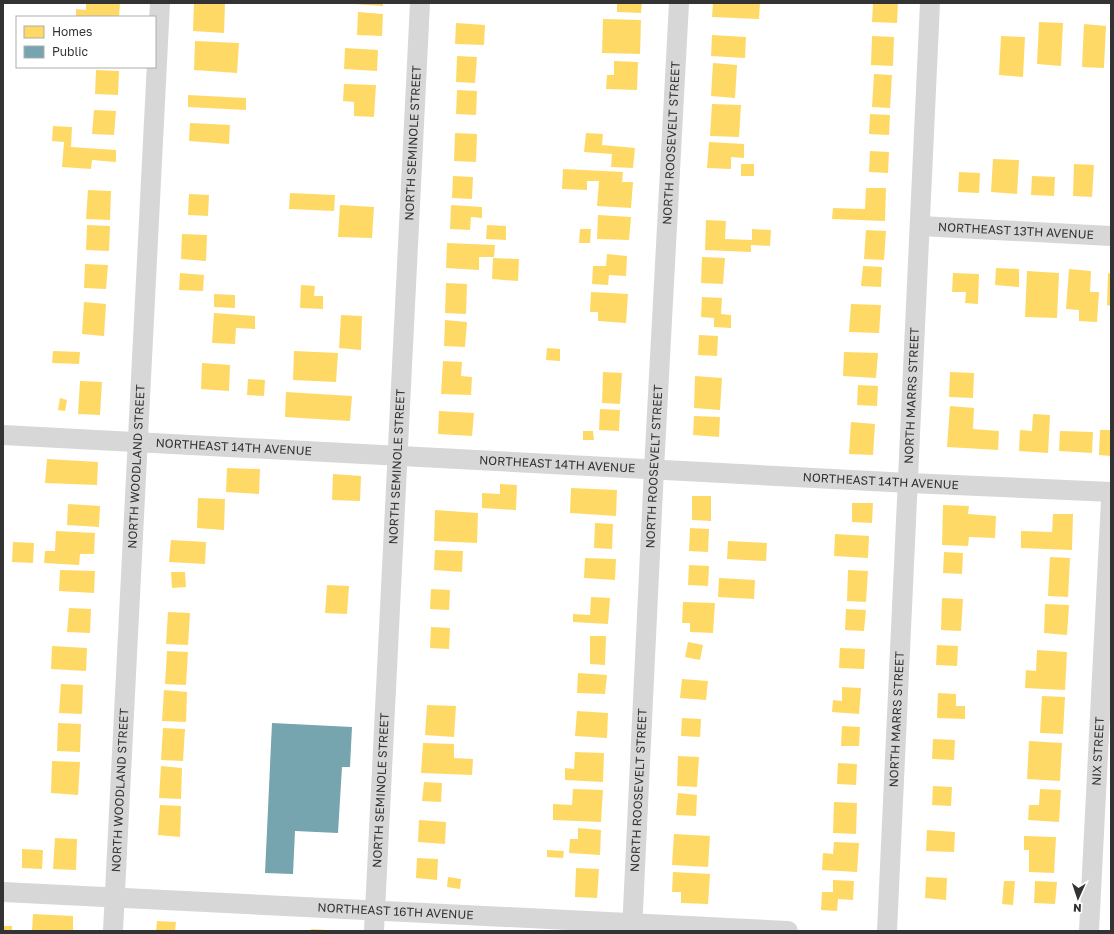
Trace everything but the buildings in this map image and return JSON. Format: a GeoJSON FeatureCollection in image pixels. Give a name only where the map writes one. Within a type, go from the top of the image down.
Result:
{"type":"FeatureCollection","features":[{"type":"Feature","properties":{"kind":"street","name":"NORTH WOODLAND STREET"},"geometry":{"type":"LineString","coordinates":[[113,931],[160,3]]}},
{"type":"Feature","properties":{"kind":"street","name":"NORTH SEMINOLE STREET"},"geometry":{"type":"LineString","coordinates":[[374,931],[420,3]]}},
{"type":"Feature","properties":{"kind":"street","name":"NORTH ROOSEVELT STREET"},"geometry":{"type":"LineString","coordinates":[[632,927],[654,469],[679,3]]}},
{"type":"Feature","properties":{"kind":"street","name":"NORTH MARRS STREET"},"geometry":{"type":"LineString","coordinates":[[886,931],[909,483],[930,3]]}},
{"type":"Feature","properties":{"kind":"street","name":"NORTHEAST 13TH AVENUE"},"geometry":{"type":"LineString","coordinates":[[920,226],[1111,236]]}},
{"type":"Feature","properties":{"kind":"street","name":"NORTHEAST 14TH AVENUE"},"geometry":{"type":"LineString","coordinates":[[3,435],[909,483],[1111,492]]}},
{"type":"Feature","properties":{"kind":"street","name":"NIX STREET"},"geometry":{"type":"LineString","coordinates":[[1089,931],[1111,500]]}},
{"type":"Feature","properties":{"kind":"street","name":"NORTHEAST 16TH AVENUE"},"geometry":{"type":"LineString","coordinates":[[3,892],[374,911],[632,927],[788,931]]}}]}
